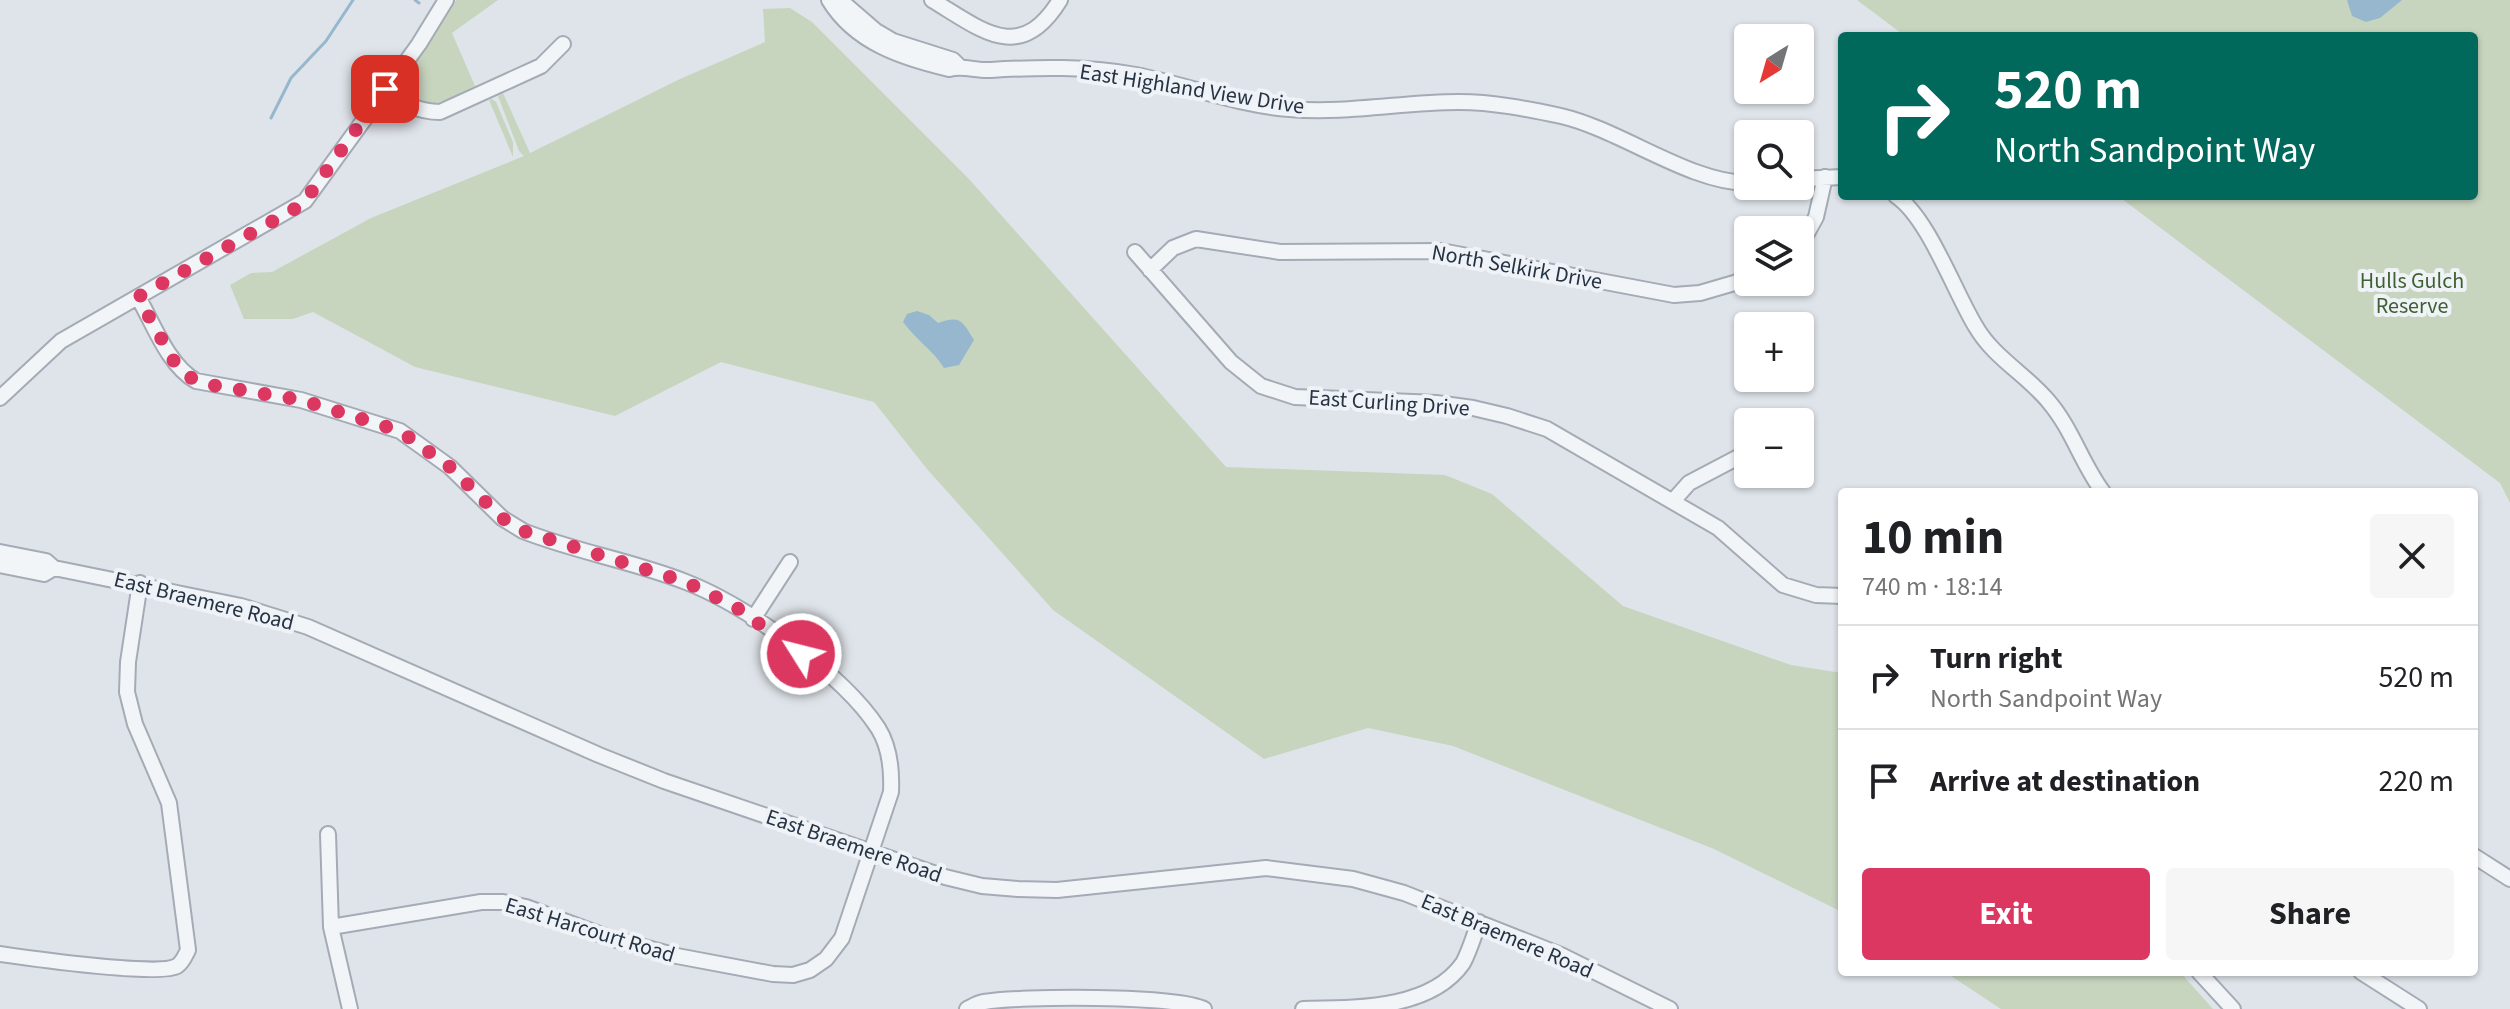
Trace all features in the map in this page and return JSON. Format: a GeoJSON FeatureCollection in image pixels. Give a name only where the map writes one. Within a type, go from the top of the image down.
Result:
{"type":"FeatureCollection","features":[{"type":"Feature","properties":{"kind":"street"},"geometry":{"type":"LineString","coordinates":[[0,398],[48,350],[305,201],[419,44],[446,0]]}},
{"type":"Feature","properties":{"kind":"street","name":"East Highland View Drive"},"geometry":{"type":"LineString","coordinates":[[829,0],[850,25],[888,51],[949,69],[959,66],[986,70],[1101,70],[1290,109],[1461,102],[1512,106],[1565,117],[1721,181],[1734,182]]}},
{"type":"Feature","properties":{"kind":"street","name":"East Highland View Drive"},"geometry":{"type":"LineString","coordinates":[[840,0],[876,31],[893,41],[953,60],[959,66]]}},
{"type":"Feature","properties":{"kind":"street"},"geometry":{"type":"LineString","coordinates":[[932,0],[980,29],[1014,37],[1038,29],[1060,0]]}},
{"type":"Feature","properties":{"kind":"street"},"geometry":{"type":"LineString","coordinates":[[385,89],[411,107],[440,112],[541,66],[563,44]]}},
{"type":"Feature","properties":{"kind":"street"},"geometry":{"type":"LineString","coordinates":[[1814,221],[1825,177]]}},
{"type":"Feature","properties":{"kind":"street"},"geometry":{"type":"LineString","coordinates":[[1814,178],[1838,177]]}},
{"type":"Feature","properties":{"kind":"street"},"geometry":{"type":"LineString","coordinates":[[1902,200],[1922,226],[1977,329],[2051,405],[2101,488]]}},
{"type":"Feature","properties":{"kind":"street","name":"North Selkirk Drive"},"geometry":{"type":"LineString","coordinates":[[1150,270],[1173,248],[1196,239],[1280,252],[1441,251],[1674,295],[1700,293],[1734,283]]}},
{"type":"Feature","properties":{"kind":"street","name":"East Curling Drive"},"geometry":{"type":"LineString","coordinates":[[1135,252],[1231,362],[1261,386],[1295,397],[1436,403],[1507,416],[1547,429],[1734,539],[1783,585],[1816,595],[1838,596]]}},
{"type":"Feature","properties":{"kind":"street","name":"East Harcourt Road"},"geometry":{"type":"LineString","coordinates":[[138,297],[175,363],[196,381],[301,400],[400,431],[450,467],[502,518],[523,531],[686,582],[753,619],[843,687],[878,728],[892,770],[891,792],[842,938],[826,959],[810,970],[793,975],[677,956],[610,938],[526,907],[503,902],[481,902],[331,927]]}},
{"type":"Feature","properties":{"kind":"street"},"geometry":{"type":"LineString","coordinates":[[1673,501],[1689,483],[1734,459]]}},
{"type":"Feature","properties":{"kind":"street","name":"East Braemere Road"},"geometry":{"type":"LineString","coordinates":[[0,552],[46,561],[54,568],[140,583],[241,606],[308,627],[664,781],[945,877],[982,886],[1057,890],[1266,868],[1353,879],[1404,893],[1561,955],[1670,1009]]}},
{"type":"Feature","properties":{"kind":"street"},"geometry":{"type":"LineString","coordinates":[[753,619],[790,562]]}},
{"type":"Feature","properties":{"kind":"street","name":"East Braemere Road"},"geometry":{"type":"LineString","coordinates":[[0,565],[44,574],[54,568]]}},
{"type":"Feature","properties":{"kind":"street"},"geometry":{"type":"LineString","coordinates":[[0,954],[100,966],[170,969],[183,960],[188,950],[169,803],[135,724],[127,692],[128,662],[140,583]]}},
{"type":"Feature","properties":{"kind":"street"},"geometry":{"type":"LineString","coordinates":[[328,834],[331,927],[350,1009]]}},
{"type":"Feature","properties":{"kind":"street"},"geometry":{"type":"LineString","coordinates":[[2478,859],[2510,879]]}},
{"type":"Feature","properties":{"kind":"street"},"geometry":{"type":"LineString","coordinates":[[1303,1009],[1405,1006],[1427,1000],[1450,982],[1463,962],[1479,922]]}},
{"type":"Feature","properties":{"kind":"street"},"geometry":{"type":"LineString","coordinates":[[2203,976],[2233,1009]]}},
{"type":"Feature","properties":{"kind":"street"},"geometry":{"type":"LineString","coordinates":[[2367,976],[2419,1009]]}},
{"type":"Feature","properties":{"kind":"street"},"geometry":{"type":"LineString","coordinates":[[967,1009],[981,1003],[1004,1000],[1131,999],[1204,1009]]}},
{"type":"Feature","properties":{"kind":"green space"},"geometry":{"type":"Polygon","coordinates":[[[456,0],[498,0],[452,33],[475,86],[442,101],[415,102],[408,96],[403,84],[456,0]]]}},
{"type":"Feature","properties":{"kind":"green space","name":"Hulls Gulch Reserve"},"geometry":{"type":"Polygon","coordinates":[[[1857,0],[2510,0],[2510,503],[2500,483],[2123,200],[2478,200],[2478,32],[1900,32],[1857,0]]]}},
{"type":"Feature","properties":{"kind":"green space"},"geometry":{"type":"Polygon","coordinates":[[[790,8],[812,22],[969,179],[1226,467],[1445,475],[1492,494],[1623,606],[1791,665],[1838,672],[1838,910],[1714,849],[1453,746],[1368,728],[1264,759],[1053,610],[927,469],[874,402],[721,362],[615,416],[415,367],[313,312],[293,319],[244,319],[230,285],[251,273],[272,272],[371,218],[524,156],[519,151],[498,96],[503,93],[530,153],[680,79],[765,42],[763,9],[790,8]]]}},
{"type":"Feature","properties":{"kind":"green space"},"geometry":{"type":"Polygon","coordinates":[[[492,99],[513,142],[513,157],[489,100],[492,99]]]}},
{"type":"Feature","properties":{"kind":"green space"},"geometry":{"type":"Polygon","coordinates":[[[1951,976],[2184,976],[2213,1009],[2001,1009],[1951,976]]]}},
{"type":"Feature","properties":{"kind":"water"},"geometry":{"type":"Polygon","coordinates":[[[2347,0],[2402,0],[2380,18],[2366,22],[2352,16],[2347,0]]]}},
{"type":"Feature","properties":{"kind":"water"},"geometry":{"type":"Polygon","coordinates":[[[917,311],[929,315],[938,323],[956,320],[967,328],[974,340],[959,365],[944,368],[903,322],[907,314],[917,311]]]}},
{"type":"Feature","properties":{"kind":"waterway"},"geometry":{"type":"LineString","coordinates":[[271,118],[291,78],[326,41],[353,0]]}},
{"type":"Feature","properties":{"kind":"waterway"},"geometry":{"type":"LineString","coordinates":[[415,0],[419,3]]}},
{"type":"Feature","properties":{"kind":"route"},"geometry":{"type":"LineString","coordinates":[[385,89],[298,207],[138,297],[180,370],[205,384],[301,400],[400,431],[450,467],[502,518],[523,531],[686,582],[737,608],[801,654]]}}]}
